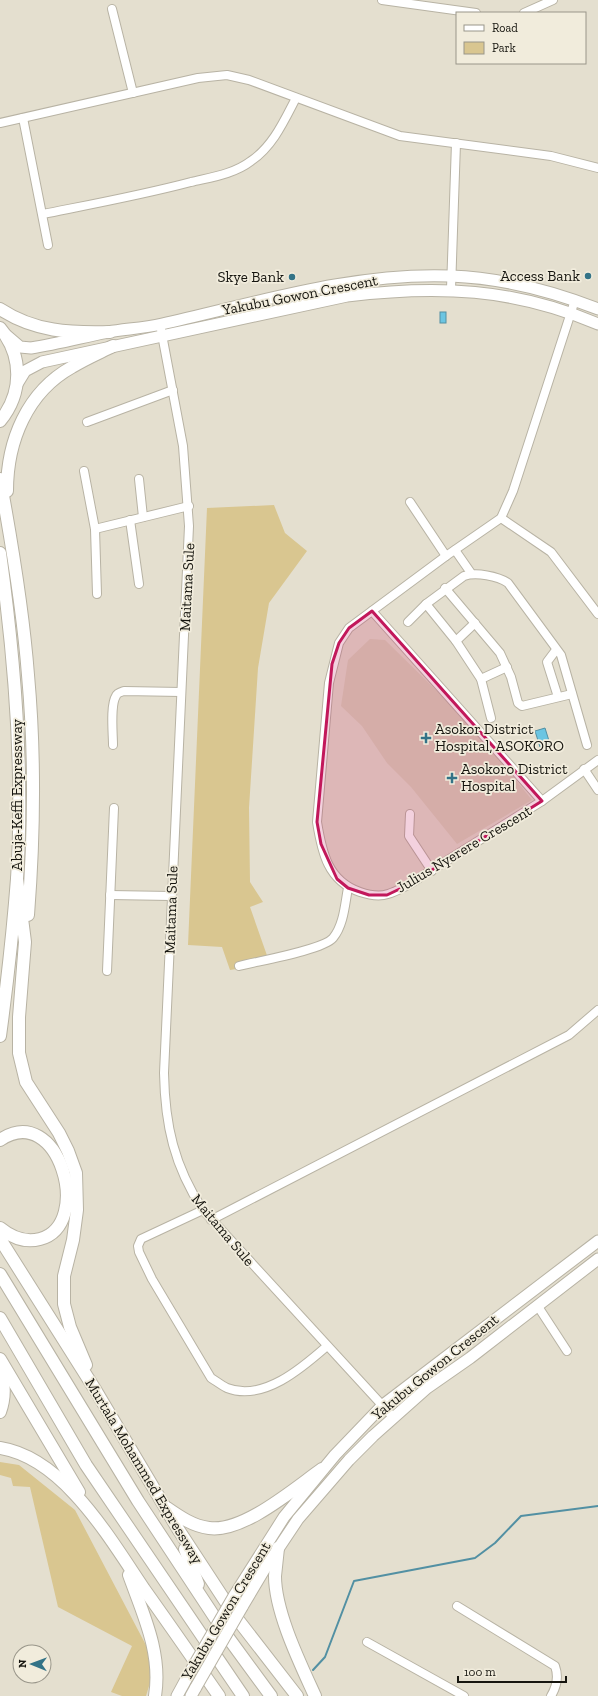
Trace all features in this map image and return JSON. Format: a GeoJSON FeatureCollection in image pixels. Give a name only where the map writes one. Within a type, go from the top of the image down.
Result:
{"type":"FeatureCollection","features":[{"type":"Feature","properties":{"kind":"highway"},"geometry":{"type":"LineString","coordinates":[[0,309],[34,325],[69,333],[110,332]]}},
{"type":"Feature","properties":{"kind":"highway"},"geometry":{"type":"LineString","coordinates":[[0,421],[11,406],[17,384],[17,363],[12,348],[3,331]]}},
{"type":"Feature","properties":{"kind":"highway"},"geometry":{"type":"LineString","coordinates":[[7,518],[7,480],[10,458],[13,442],[22,418],[36,397],[71,367],[113,346]]}},
{"type":"Feature","properties":{"kind":"highway","name":"Abuja-Keffi Expressway"},"geometry":{"type":"LineString","coordinates":[[0,479],[19,593],[28,676],[32,767],[31,874],[25,942]]}},
{"type":"Feature","properties":{"kind":"highway","name":"Abuja-Keffi Expressway"},"geometry":{"type":"LineString","coordinates":[[0,553],[16,693],[19,812],[17,879],[0,1036]]}},
{"type":"Feature","properties":{"kind":"highway"},"geometry":{"type":"LineString","coordinates":[[11,933],[31,874]]}},
{"type":"Feature","properties":{"kind":"highway"},"geometry":{"type":"LineString","coordinates":[[17,879],[25,942],[19,1017],[19,1053],[26,1082],[59,1133],[68,1151],[76,1173],[77,1210],[73,1240],[64,1276],[64,1304],[70,1327],[96,1391]]}},
{"type":"Feature","properties":{"kind":"highway"},"geometry":{"type":"LineString","coordinates":[[0,1140],[18,1132],[39,1135],[49,1144],[57,1156],[62,1171],[67,1205],[64,1218],[56,1230],[46,1237],[26,1240],[16,1238],[0,1228]]}},
{"type":"Feature","properties":{"kind":"highway","name":"Murtala Mohammed Expressway"},"geometry":{"type":"LineString","coordinates":[[0,1239],[96,1391],[167,1508],[178,1530],[236,1616],[297,1696]]}},
{"type":"Feature","properties":{"kind":"highway","name":"Murtala Mohammed Expressway"},"geometry":{"type":"LineString","coordinates":[[0,1274],[123,1477],[204,1602],[271,1696]]}},
{"type":"Feature","properties":{"kind":"highway"},"geometry":{"type":"LineString","coordinates":[[0,1318],[86,1465],[242,1696]]}},
{"type":"Feature","properties":{"kind":"highway"},"geometry":{"type":"LineString","coordinates":[[0,1359],[88,1508],[219,1696]]}},
{"type":"Feature","properties":{"kind":"highway"},"geometry":{"type":"LineString","coordinates":[[0,1370],[4,1384],[4,1397],[0,1412]]}},
{"type":"Feature","properties":{"kind":"highway"},"geometry":{"type":"LineString","coordinates":[[0,1448],[16,1450],[52,1473],[88,1508]]}},
{"type":"Feature","properties":{"kind":"highway"},"geometry":{"type":"LineString","coordinates":[[167,1508],[189,1522],[209,1528],[230,1527],[248,1520],[322,1469]]}},
{"type":"Feature","properties":{"kind":"highway"},"geometry":{"type":"LineString","coordinates":[[178,1530],[204,1602]]}},
{"type":"Feature","properties":{"kind":"highway"},"geometry":{"type":"LineString","coordinates":[[278,1548],[275,1577],[280,1602],[300,1664],[315,1696]]}},
{"type":"Feature","properties":{"kind":"highway"},"geometry":{"type":"LineString","coordinates":[[123,1559],[151,1636],[156,1660],[155,1696]]}},
{"type":"Feature","properties":{"kind":"highway"},"geometry":{"type":"LineString","coordinates":[[226,1673],[236,1696]]}},
{"type":"Feature","properties":{"kind":"main road","name":"Yakubu Gowon Crescent"},"geometry":{"type":"LineString","coordinates":[[3,331],[20,346],[31,348],[110,332],[160,324],[261,300],[373,280],[451,276],[520,286],[575,300],[598,309]]}},
{"type":"Feature","properties":{"kind":"main road","name":"Yakubu Gowon Crescent"},"geometry":{"type":"LineString","coordinates":[[17,384],[25,371],[42,362],[348,296],[385,291],[451,289],[503,296],[571,312],[598,324]]}},
{"type":"Feature","properties":{"kind":"main road","name":"Yakubu Gowon Crescent"},"geometry":{"type":"LineString","coordinates":[[177,1696],[203,1645],[284,1517],[322,1469],[383,1406],[598,1241]]}},
{"type":"Feature","properties":{"kind":"main road","name":"Yakubu Gowon Crescent"},"geometry":{"type":"LineString","coordinates":[[193,1692],[278,1548],[298,1519],[349,1460],[393,1417],[427,1388],[470,1358],[598,1259]]}},
{"type":"Feature","properties":{"kind":"street"},"geometry":{"type":"LineString","coordinates":[[382,0],[469,12]]}},
{"type":"Feature","properties":{"kind":"street"},"geometry":{"type":"LineString","coordinates":[[526,12],[553,0]]}},
{"type":"Feature","properties":{"kind":"street"},"geometry":{"type":"LineString","coordinates":[[112,9],[133,93]]}},
{"type":"Feature","properties":{"kind":"street"},"geometry":{"type":"LineString","coordinates":[[0,123],[198,78],[227,75],[249,80],[400,136],[551,156],[598,168]]}},
{"type":"Feature","properties":{"kind":"street"},"geometry":{"type":"LineString","coordinates":[[43,214],[169,188],[236,170],[251,162],[269,144],[280,129],[296,98]]}},
{"type":"Feature","properties":{"kind":"street"},"geometry":{"type":"LineString","coordinates":[[23,118],[48,245]]}},
{"type":"Feature","properties":{"kind":"street"},"geometry":{"type":"LineString","coordinates":[[451,289],[456,144]]}},
{"type":"Feature","properties":{"kind":"street"},"geometry":{"type":"LineString","coordinates":[[239,966],[317,947],[333,938],[341,924],[348,888],[337,879],[329,864],[321,844],[317,822],[329,683],[339,643],[349,628],[446,556],[501,518],[513,490],[575,300]]}},
{"type":"Feature","properties":{"kind":"street","name":"Maitama Sule"},"geometry":{"type":"LineString","coordinates":[[160,324],[184,446],[189,506],[189,533],[171,896],[165,1099],[167,1121],[180,1168],[190,1190],[203,1210],[393,1417]]}},
{"type":"Feature","properties":{"kind":"street"},"geometry":{"type":"LineString","coordinates":[[87,422],[173,390]]}},
{"type":"Feature","properties":{"kind":"street"},"geometry":{"type":"LineString","coordinates":[[84,471],[95,529],[97,594]]}},
{"type":"Feature","properties":{"kind":"street"},"geometry":{"type":"LineString","coordinates":[[139,479],[143,517]]}},
{"type":"Feature","properties":{"kind":"street"},"geometry":{"type":"LineString","coordinates":[[410,502],[446,556]]}},
{"type":"Feature","properties":{"kind":"street"},"geometry":{"type":"LineString","coordinates":[[95,529],[189,506]]}},
{"type":"Feature","properties":{"kind":"street"},"geometry":{"type":"LineString","coordinates":[[501,518],[551,552],[598,614]]}},
{"type":"Feature","properties":{"kind":"street"},"geometry":{"type":"LineString","coordinates":[[130,520],[139,584]]}},
{"type":"Feature","properties":{"kind":"street"},"geometry":{"type":"LineString","coordinates":[[455,550],[471,573]]}},
{"type":"Feature","properties":{"kind":"street"},"geometry":{"type":"LineString","coordinates":[[408,622],[445,588],[464,576],[471,573],[504,580],[508,583],[561,655],[586,745]]}},
{"type":"Feature","properties":{"kind":"street"},"geometry":{"type":"LineString","coordinates":[[445,588],[500,653],[507,667],[518,703],[522,706],[572,694]]}},
{"type":"Feature","properties":{"kind":"street"},"geometry":{"type":"LineString","coordinates":[[426,604],[456,641],[481,679],[491,718]]}},
{"type":"Feature","properties":{"kind":"street"},"geometry":{"type":"LineString","coordinates":[[372,611],[542,802]]}},
{"type":"Feature","properties":{"kind":"street"},"geometry":{"type":"LineString","coordinates":[[456,641],[475,624]]}},
{"type":"Feature","properties":{"kind":"street"},"geometry":{"type":"LineString","coordinates":[[556,650],[547,662],[558,697]]}},
{"type":"Feature","properties":{"kind":"street"},"geometry":{"type":"LineString","coordinates":[[481,679],[507,667]]}},
{"type":"Feature","properties":{"kind":"street"},"geometry":{"type":"LineString","coordinates":[[113,745],[113,705],[116,696],[119,693],[124,691],[181,692]]}},
{"type":"Feature","properties":{"kind":"street","name":"Julius Nyerere Crescent"},"geometry":{"type":"LineString","coordinates":[[348,888],[369,895],[387,895],[408,886],[542,802],[598,760]]}},
{"type":"Feature","properties":{"kind":"street"},"geometry":{"type":"LineString","coordinates":[[584,769],[598,790]]}},
{"type":"Feature","properties":{"kind":"street"},"geometry":{"type":"LineString","coordinates":[[107,972],[114,808]]}},
{"type":"Feature","properties":{"kind":"street"},"geometry":{"type":"LineString","coordinates":[[410,814],[409,836],[432,870]]}},
{"type":"Feature","properties":{"kind":"street"},"geometry":{"type":"LineString","coordinates":[[110,895],[171,896]]}},
{"type":"Feature","properties":{"kind":"street"},"geometry":{"type":"LineString","coordinates":[[211,1220],[568,1034],[598,1010]]}},
{"type":"Feature","properties":{"kind":"street"},"geometry":{"type":"LineString","coordinates":[[203,1210],[141,1239],[138,1246],[139,1252],[152,1279],[211,1378],[227,1388],[238,1390],[266,1388],[281,1382],[327,1346]]}},
{"type":"Feature","properties":{"kind":"street"},"geometry":{"type":"LineString","coordinates":[[537,1305],[567,1351]]}},
{"type":"Feature","properties":{"kind":"street"},"geometry":{"type":"LineString","coordinates":[[456,1606],[555,1666],[557,1682],[551,1696]]}},
{"type":"Feature","properties":{"kind":"street"},"geometry":{"type":"LineString","coordinates":[[367,1642],[464,1696]]}},
{"type":"Feature","properties":{"kind":"highlighted area"},"geometry":{"type":"Polygon","coordinates":[[[372,611],[542,801],[408,885],[387,895],[369,895],[348,888],[337,879],[321,844],[317,822],[332,664],[339,643],[349,628],[372,611]]]}},
{"type":"Feature","properties":{"kind":"shaded area","name":"Asokor District Hospital, ASOKORO"},"geometry":{"type":"Polygon","coordinates":[[[370,639],[385,640],[441,695],[492,751],[532,800],[457,844],[411,787],[387,763],[362,726],[341,706],[348,660],[370,639]]]}},
{"type":"Feature","properties":{"kind":"green space"},"geometry":{"type":"Polygon","coordinates":[[[274,505],[285,533],[307,551],[269,603],[258,668],[249,808],[250,882],[263,902],[250,907],[270,964],[230,970],[222,947],[188,945],[207,508],[274,505]]]}},
{"type":"Feature","properties":{"kind":"green space"},"geometry":{"type":"Polygon","coordinates":[[[0,1462],[19,1465],[75,1510],[148,1649],[152,1676],[146,1696],[122,1696],[111,1692],[132,1646],[58,1607],[30,1487],[13,1486],[11,1478],[0,1475],[0,1462]]]}},
{"type":"Feature","properties":{"kind":"water"},"geometry":{"type":"Polygon","coordinates":[[[440,312],[446,312],[446,323],[440,323],[440,312]]]}},
{"type":"Feature","properties":{"kind":"water"},"geometry":{"type":"Polygon","coordinates":[[[545,728],[550,744],[540,747],[535,731],[545,728]]]}},
{"type":"Feature","properties":{"kind":"waterway"},"geometry":{"type":"LineString","coordinates":[[313,1670],[325,1657],[354,1581],[475,1558],[495,1543],[521,1516],[598,1506]]}},
{"type":"Feature","properties":{"kind":"place","name":"Access Bank"},"geometry":{"type":"Point","coordinates":[588,276]}},
{"type":"Feature","properties":{"kind":"place","name":"Skye Bank"},"geometry":{"type":"Point","coordinates":[292,277]}},
{"type":"Feature","properties":{"kind":"place","name":"Asokor District Hospital, ASOKORO"},"geometry":{"type":"Point","coordinates":[426,738]}},
{"type":"Feature","properties":{"kind":"place","name":"Asokoro District Hospital"},"geometry":{"type":"Point","coordinates":[452,778]}}]}
